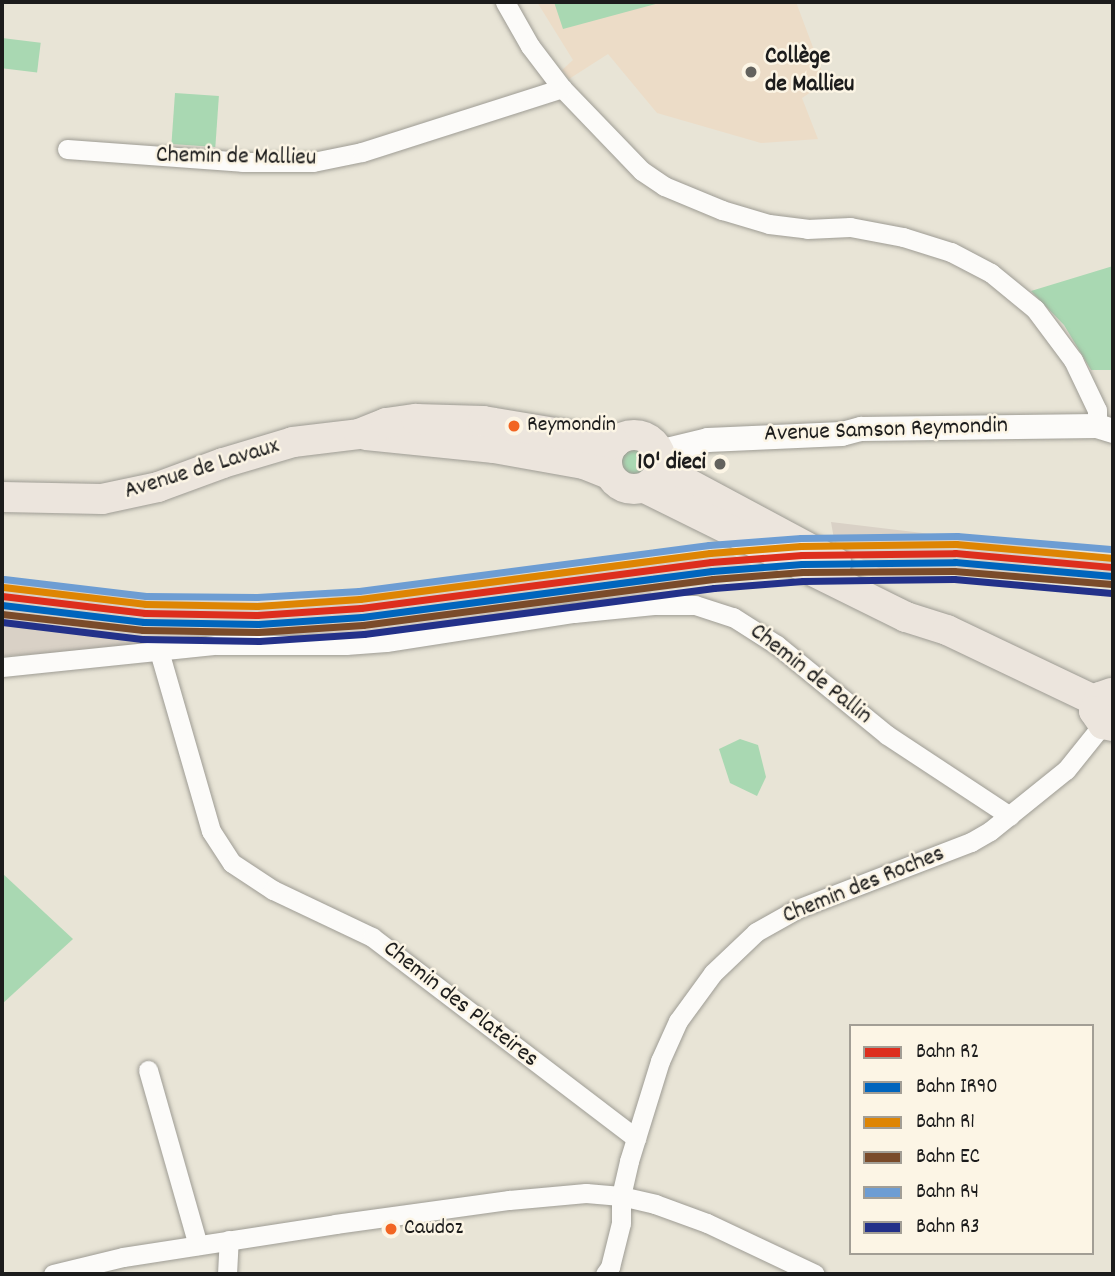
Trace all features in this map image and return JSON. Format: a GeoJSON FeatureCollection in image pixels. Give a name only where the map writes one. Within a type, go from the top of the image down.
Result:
{"type":"FeatureCollection","features":[{"type":"Feature","properties":{"kind":"main road","name":"Avenue de Lavaux"},"geometry":{"type":"LineString","coordinates":[[359,434],[386,423],[416,419],[464,419],[615,443]]}},
{"type":"Feature","properties":{"kind":"main road","name":"Avenue de Lavaux"},"geometry":{"type":"LineString","coordinates":[[2,498],[102,499],[158,487],[223,463],[293,442],[359,434],[494,448],[584,464],[609,474]]}},
{"type":"Feature","properties":{"kind":"main road"},"geometry":{"type":"LineString","coordinates":[[640,435],[655,444],[655,469],[628,489],[614,481],[609,474],[607,458],[615,443],[622,438],[640,435]]}},
{"type":"Feature","properties":{"kind":"main road"},"geometry":{"type":"LineString","coordinates":[[655,469],[794,539],[921,612],[947,630],[1106,711]]}},
{"type":"Feature","properties":{"kind":"street"},"geometry":{"type":"LineString","coordinates":[[505,2],[530,46],[562,88],[615,146],[642,171],[664,186],[722,210],[788,228],[850,227],[903,237],[951,251],[991,273],[1034,309],[1073,360],[1105,428]]}},
{"type":"Feature","properties":{"kind":"street","name":"Chemin de Mallieu"},"geometry":{"type":"LineString","coordinates":[[67,149],[242,162],[313,162],[362,152],[562,88]]}},
{"type":"Feature","properties":{"kind":"street","name":"Avenue Samson Reymondin"},"geometry":{"type":"LineString","coordinates":[[655,469],[708,440],[842,434],[861,429],[1105,428]]}},
{"type":"Feature","properties":{"kind":"street","name":"Chemin de Pallin"},"geometry":{"type":"LineString","coordinates":[[2,667],[216,645],[346,645],[386,642],[421,638],[494,623],[654,604],[695,605],[733,617],[777,645],[887,735],[1010,816]]}},
{"type":"Feature","properties":{"kind":"street","name":"Chemin des Plateires"},"geometry":{"type":"LineString","coordinates":[[159,651],[211,831],[232,863],[273,890],[372,937],[636,1138]]}},
{"type":"Feature","properties":{"kind":"street","name":"Chemin des Roches"},"geometry":{"type":"LineString","coordinates":[[605,1274],[610,1267],[621,1223],[621,1196],[660,1061],[678,1021],[696,993],[731,954],[756,932],[797,909],[971,842],[1010,816],[1066,770],[1106,711]]}},
{"type":"Feature","properties":{"kind":"street"},"geometry":{"type":"LineString","coordinates":[[148,1070],[198,1245]]}},
{"type":"Feature","properties":{"kind":"street"},"geometry":{"type":"LineString","coordinates":[[53,1274],[123,1257],[229,1240],[509,1200],[586,1194],[621,1196],[707,1223],[815,1274]]}},
{"type":"Feature","properties":{"kind":"street"},"geometry":{"type":"LineString","coordinates":[[227,1274],[229,1240]]}},
{"type":"Feature","properties":{"kind":"shaded area"},"geometry":{"type":"Polygon","coordinates":[[[537,2],[796,2],[826,82],[802,98],[818,139],[761,143],[657,113],[608,54],[569,79],[562,70],[573,60],[537,2]]]}},
{"type":"Feature","properties":{"kind":"shaded area"},"geometry":{"type":"Polygon","coordinates":[[[831,522],[1113,556],[1113,583],[1048,576],[884,571],[835,545],[831,522]]]}},
{"type":"Feature","properties":{"kind":"shaded area"},"geometry":{"type":"Polygon","coordinates":[[[724,550],[772,576],[651,592],[649,602],[426,633],[2,656],[2,580],[121,597],[286,602],[724,550]]]}},
{"type":"Feature","properties":{"kind":"green space"},"geometry":{"type":"Polygon","coordinates":[[[554,2],[663,2],[563,29],[554,2]]]}},
{"type":"Feature","properties":{"kind":"green space"},"geometry":{"type":"Polygon","coordinates":[[[2,38],[41,43],[37,73],[2,68],[2,38]]]}},
{"type":"Feature","properties":{"kind":"green space"},"geometry":{"type":"Polygon","coordinates":[[[175,93],[219,96],[215,147],[171,144],[175,93]]]}},
{"type":"Feature","properties":{"kind":"green space"},"geometry":{"type":"Polygon","coordinates":[[[1113,266],[1113,370],[1091,370],[1064,325],[1031,291],[1113,266]]]}},
{"type":"Feature","properties":{"kind":"green space"},"geometry":{"type":"Polygon","coordinates":[[[634,450],[643,454],[647,463],[643,472],[634,476],[625,472],[621,463],[625,454],[634,450]]]}},
{"type":"Feature","properties":{"kind":"green space"},"geometry":{"type":"Polygon","coordinates":[[[740,739],[758,745],[766,777],[757,796],[730,783],[719,749],[740,739]]]}},
{"type":"Feature","properties":{"kind":"green space"},"geometry":{"type":"Polygon","coordinates":[[[2,873],[73,939],[2,1004],[2,873]]]}},
{"type":"Feature","properties":{"kind":"rail line","name":"R4"},"geometry":{"type":"LineString","coordinates":[[4,579],[146,596],[257,597],[359,591],[709,545],[801,538],[957,536],[1113,549]]}},
{"type":"Feature","properties":{"kind":"rail line","name":"R1"},"geometry":{"type":"LineString","coordinates":[[3,587],[146,604],[257,606],[360,599],[710,553],[801,546],[956,544],[1113,558]]}},
{"type":"Feature","properties":{"kind":"rail line","name":"R2"},"geometry":{"type":"LineString","coordinates":[[2,596],[145,613],[257,615],[361,608],[711,562],[802,555],[955,553],[1113,567]]}},
{"type":"Feature","properties":{"kind":"rail line","name":"IR90"},"geometry":{"type":"LineString","coordinates":[[2,605],[144,622],[258,624],[362,617],[712,571],[802,564],[955,562],[1112,576]]}},
{"type":"Feature","properties":{"kind":"rail line","name":"EC"},"geometry":{"type":"LineString","coordinates":[[2,614],[143,630],[258,632],[363,625],[713,579],[803,572],[954,571],[1111,584]]}},
{"type":"Feature","properties":{"kind":"rail line","name":"R3"},"geometry":{"type":"LineString","coordinates":[[2,622],[142,639],[259,641],[364,634],[714,588],[803,581],[954,579],[1111,593]]}},
{"type":"Feature","properties":{"kind":"place","name":"Collège de Mallieu"},"geometry":{"type":"Point","coordinates":[751,72]}},
{"type":"Feature","properties":{"kind":"place","name":"Reymondin"},"geometry":{"type":"Point","coordinates":[514,426]}},
{"type":"Feature","properties":{"kind":"place","name":"10' dieci"},"geometry":{"type":"Point","coordinates":[720,464]}},
{"type":"Feature","properties":{"kind":"place","name":"Caudoz"},"geometry":{"type":"Point","coordinates":[391,1229]}}]}
